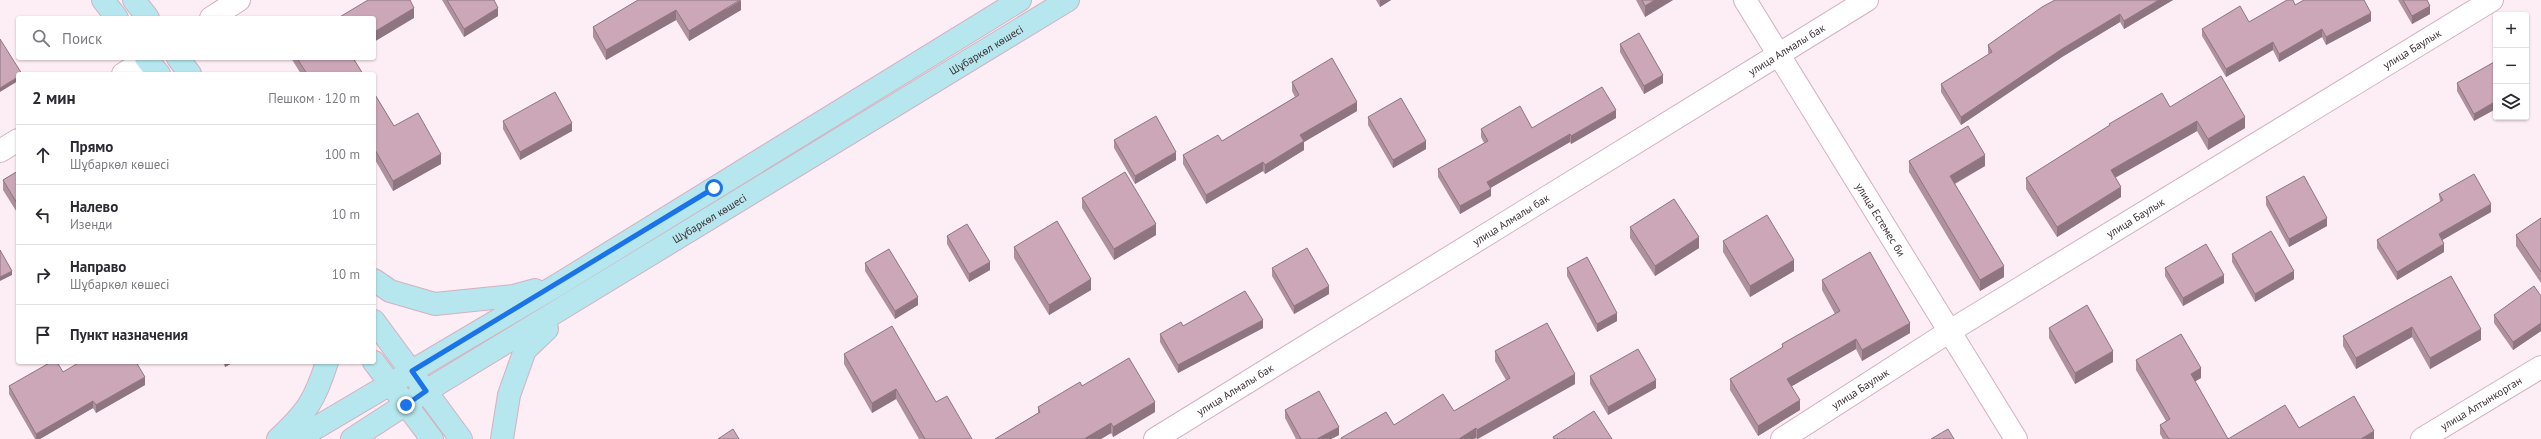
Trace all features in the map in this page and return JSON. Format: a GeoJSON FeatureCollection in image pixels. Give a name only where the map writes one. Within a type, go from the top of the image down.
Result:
{"type":"FeatureCollection","features":[{"type":"Feature","properties":{"kind":"street"},"geometry":{"type":"LineString","coordinates":[[103,0],[115,16]]}},
{"type":"Feature","properties":{"kind":"street"},"geometry":{"type":"LineString","coordinates":[[134,0],[146,16]]}},
{"type":"Feature","properties":{"kind":"street"},"geometry":{"type":"LineString","coordinates":[[214,16],[239,0]]}},
{"type":"Feature","properties":{"kind":"street"},"geometry":{"type":"LineString","coordinates":[[297,439],[559,284],[1020,0]]}},
{"type":"Feature","properties":{"kind":"street","name":"Шұбаркөл көшесі"},"geometry":{"type":"LineString","coordinates":[[352,439],[426,391],[575,302],[1068,0]]}},
{"type":"Feature","properties":{"kind":"street","name":"улица Естемес би"},"geometry":{"type":"LineString","coordinates":[[1745,0],[2016,439]]}},
{"type":"Feature","properties":{"kind":"street","name":"улица Алмалы бак"},"geometry":{"type":"LineString","coordinates":[[1155,439],[1867,0]]}},
{"type":"Feature","properties":{"kind":"street","name":"улица Баулык"},"geometry":{"type":"LineString","coordinates":[[1782,439],[1950,331],[2492,0]]}},
{"type":"Feature","properties":{"kind":"street"},"geometry":{"type":"LineString","coordinates":[[180,60],[188,72]]}},
{"type":"Feature","properties":{"kind":"street"},"geometry":{"type":"LineString","coordinates":[[128,72],[150,62]]}},
{"type":"Feature","properties":{"kind":"street"},"geometry":{"type":"LineString","coordinates":[[0,151],[16,141]]}},
{"type":"Feature","properties":{"kind":"street"},"geometry":{"type":"LineString","coordinates":[[376,281],[390,291],[435,304],[513,296],[559,284]]}},
{"type":"Feature","properties":{"kind":"street"},"geometry":{"type":"LineString","coordinates":[[502,439],[509,396],[526,350],[575,302]]}},
{"type":"Feature","properties":{"kind":"street"},"geometry":{"type":"LineString","coordinates":[[376,324],[461,439]]}},
{"type":"Feature","properties":{"kind":"street"},"geometry":{"type":"LineString","coordinates":[[278,439],[298,421],[317,393],[326,364]]}},
{"type":"Feature","properties":{"kind":"street"},"geometry":{"type":"LineString","coordinates":[[376,364],[432,439]]}},
{"type":"Feature","properties":{"kind":"street","name":"улица Алтынкорган"},"geometry":{"type":"LineString","coordinates":[[2422,439],[2541,367]]}},
{"type":"Feature","properties":{"kind":"building"},"geometry":{"type":"Polygon","coordinates":[[[368,0],[410,0],[414,8],[376,31],[376,16],[341,16],[368,0]]]}},
{"type":"Feature","properties":{"kind":"building"},"geometry":{"type":"Polygon","coordinates":[[[447,0],[494,0],[498,8],[464,29],[447,0]]]}},
{"type":"Feature","properties":{"kind":"building"},"geometry":{"type":"Polygon","coordinates":[[[638,0],[740,0],[689,31],[676,10],[606,50],[593,27],[638,0]]]}},
{"type":"Feature","properties":{"kind":"building"},"geometry":{"type":"Polygon","coordinates":[[[1642,0],[1655,0],[1645,6],[1642,0]]]}},
{"type":"Feature","properties":{"kind":"building"},"geometry":{"type":"Polygon","coordinates":[[[2055,0],[2159,0],[2124,21],[2120,14],[2062,49],[1961,117],[1941,84],[1992,52],[1988,45],[2042,7],[2055,0]]]}},
{"type":"Feature","properties":{"kind":"building"},"geometry":{"type":"Polygon","coordinates":[[[2287,0],[2293,0],[2295,5],[2304,0],[2364,0],[2371,13],[2326,37],[2322,29],[2279,54],[2273,42],[2226,69],[2202,29],[2240,6],[2249,22],[2287,0]]]}},
{"type":"Feature","properties":{"kind":"building"},"geometry":{"type":"Polygon","coordinates":[[[2403,0],[2427,0],[2430,6],[2412,16],[2403,0]]]}},
{"type":"Feature","properties":{"kind":"building"},"geometry":{"type":"Polygon","coordinates":[[[1639,33],[1663,75],[1644,86],[1620,44],[1639,33]]]}},
{"type":"Feature","properties":{"kind":"building"},"geometry":{"type":"Polygon","coordinates":[[[0,39],[21,72],[16,72],[16,78],[0,88],[0,39]]]}},
{"type":"Feature","properties":{"kind":"building"},"geometry":{"type":"Polygon","coordinates":[[[1332,58],[1357,102],[1300,135],[1304,141],[1265,165],[1263,162],[1206,195],[1183,155],[1218,135],[1222,141],[1299,95],[1292,82],[1332,58]]]}},
{"type":"Feature","properties":{"kind":"building"},"geometry":{"type":"Polygon","coordinates":[[[298,60],[354,60],[362,72],[306,72],[298,60]]]}},
{"type":"Feature","properties":{"kind":"building"},"geometry":{"type":"Polygon","coordinates":[[[2493,63],[2493,103],[2474,114],[2457,83],[2493,63]]]}},
{"type":"Feature","properties":{"kind":"building"},"geometry":{"type":"Polygon","coordinates":[[[2221,76],[2245,117],[2208,139],[2197,121],[2111,170],[2121,187],[2057,227],[2026,178],[2110,125],[2109,124],[2162,93],[2170,107],[2221,76]]]}},
{"type":"Feature","properties":{"kind":"building"},"geometry":{"type":"Polygon","coordinates":[[[1602,87],[1616,110],[1571,136],[1570,134],[1487,182],[1491,189],[1460,206],[1438,169],[1488,141],[1481,129],[1520,106],[1532,128],[1602,87]]]}},
{"type":"Feature","properties":{"kind":"building"},"geometry":{"type":"Polygon","coordinates":[[[555,92],[572,123],[520,152],[503,121],[555,92]]]}},
{"type":"Feature","properties":{"kind":"building"},"geometry":{"type":"Polygon","coordinates":[[[376,96],[394,126],[418,113],[441,154],[393,181],[376,151],[376,96]]]}},
{"type":"Feature","properties":{"kind":"building"},"geometry":{"type":"Polygon","coordinates":[[[1401,98],[1426,141],[1393,160],[1368,117],[1401,98]]]}},
{"type":"Feature","properties":{"kind":"building"},"geometry":{"type":"Polygon","coordinates":[[[1156,116],[1176,152],[1135,176],[1114,140],[1156,116]]]}},
{"type":"Feature","properties":{"kind":"building"},"geometry":{"type":"Polygon","coordinates":[[[1968,126],[1985,155],[1950,176],[2004,266],[1980,280],[1909,161],[1968,126]]]}},
{"type":"Feature","properties":{"kind":"building"},"geometry":{"type":"Polygon","coordinates":[[[16,172],[16,202],[3,180],[16,172]]]}},
{"type":"Feature","properties":{"kind":"building"},"geometry":{"type":"Polygon","coordinates":[[[1125,172],[1156,224],[1114,249],[1082,198],[1125,172]]]}},
{"type":"Feature","properties":{"kind":"building"},"geometry":{"type":"Polygon","coordinates":[[[2474,174],[2491,204],[2439,234],[2444,244],[2397,272],[2377,240],[2443,200],[2439,194],[2474,174]]]}},
{"type":"Feature","properties":{"kind":"building"},"geometry":{"type":"Polygon","coordinates":[[[2304,176],[2327,218],[2289,239],[2266,197],[2304,176]]]}},
{"type":"Feature","properties":{"kind":"building"},"geometry":{"type":"Polygon","coordinates":[[[1674,199],[1699,237],[1655,266],[1630,227],[1674,199]]]}},
{"type":"Feature","properties":{"kind":"building"},"geometry":{"type":"Polygon","coordinates":[[[1767,215],[1794,260],[1750,286],[1723,241],[1767,215]]]}},
{"type":"Feature","properties":{"kind":"building"},"geometry":{"type":"Polygon","coordinates":[[[2541,218],[2541,272],[2516,235],[2541,218]]]}},
{"type":"Feature","properties":{"kind":"building"},"geometry":{"type":"Polygon","coordinates":[[[1057,221],[1091,279],[1049,305],[1014,247],[1057,221]]]}},
{"type":"Feature","properties":{"kind":"building"},"geometry":{"type":"Polygon","coordinates":[[[967,224],[990,262],[969,274],[947,236],[967,224]]]}},
{"type":"Feature","properties":{"kind":"building"},"geometry":{"type":"Polygon","coordinates":[[[2271,231],[2294,271],[2255,294],[2232,254],[2271,231]]]}},
{"type":"Feature","properties":{"kind":"building"},"geometry":{"type":"Polygon","coordinates":[[[2206,244],[2224,275],[2183,298],[2165,268],[2206,244]]]}},
{"type":"Feature","properties":{"kind":"building"},"geometry":{"type":"Polygon","coordinates":[[[1307,248],[1329,286],[1294,306],[1272,268],[1307,248]]]}},
{"type":"Feature","properties":{"kind":"building"},"geometry":{"type":"Polygon","coordinates":[[[889,249],[918,297],[895,311],[865,263],[889,249]]]}},
{"type":"Feature","properties":{"kind":"building"},"geometry":{"type":"Polygon","coordinates":[[[0,250],[12,271],[0,277],[0,250]]]}},
{"type":"Feature","properties":{"kind":"building"},"geometry":{"type":"Polygon","coordinates":[[[1870,252],[1910,323],[1862,350],[1856,339],[1787,379],[1800,400],[1758,426],[1730,379],[1783,347],[1782,344],[1840,311],[1822,280],[1870,252]]]}},
{"type":"Feature","properties":{"kind":"building"},"geometry":{"type":"Polygon","coordinates":[[[1587,257],[1617,313],[1597,324],[1567,268],[1587,257]]]}},
{"type":"Feature","properties":{"kind":"building"},"geometry":{"type":"Polygon","coordinates":[[[2451,276],[2481,329],[2430,358],[2412,327],[2356,358],[2343,336],[2451,276]]]}},
{"type":"Feature","properties":{"kind":"building"},"geometry":{"type":"Polygon","coordinates":[[[2534,286],[2541,296],[2541,323],[2513,342],[2494,315],[2534,286]]]}},
{"type":"Feature","properties":{"kind":"building"},"geometry":{"type":"Polygon","coordinates":[[[1245,291],[1263,320],[1178,365],[1160,334],[1181,322],[1183,326],[1245,291]]]}},
{"type":"Feature","properties":{"kind":"building"},"geometry":{"type":"Polygon","coordinates":[[[2087,305],[2113,351],[2075,373],[2049,328],[2087,305]]]}},
{"type":"Feature","properties":{"kind":"building"},"geometry":{"type":"Polygon","coordinates":[[[1547,323],[1575,374],[1477,430],[1476,428],[1459,439],[1341,439],[1386,412],[1394,425],[1443,394],[1454,411],[1510,378],[1495,351],[1547,323]]]}},
{"type":"Feature","properties":{"kind":"building"},"geometry":{"type":"Polygon","coordinates":[[[892,326],[936,402],[947,396],[972,439],[925,439],[896,389],[872,403],[844,354],[892,326]]]}},
{"type":"Feature","properties":{"kind":"building"},"geometry":{"type":"Polygon","coordinates":[[[2181,334],[2201,368],[2191,374],[2228,439],[2169,439],[2160,425],[2170,419],[2136,360],[2181,334]]]}},
{"type":"Feature","properties":{"kind":"building"},"geometry":{"type":"Polygon","coordinates":[[[1638,349],[1656,380],[1608,407],[1590,376],[1638,349]]]}},
{"type":"Feature","properties":{"kind":"building"},"geometry":{"type":"Polygon","coordinates":[[[1129,358],[1155,402],[1113,427],[1111,423],[1084,439],[995,439],[1040,412],[1038,407],[1080,382],[1082,386],[1129,358]]]}},
{"type":"Feature","properties":{"kind":"building"},"geometry":{"type":"Polygon","coordinates":[[[48,364],[58,364],[63,372],[77,364],[137,364],[145,377],[96,405],[93,401],[36,434],[9,386],[48,364]]]}},
{"type":"Feature","properties":{"kind":"building"},"geometry":{"type":"Polygon","coordinates":[[[1319,391],[1339,427],[1317,439],[1301,439],[1285,410],[1319,391]]]}},
{"type":"Feature","properties":{"kind":"building"},"geometry":{"type":"Polygon","coordinates":[[[2354,396],[2374,431],[2361,439],[2228,439],[2285,405],[2299,428],[2354,396]]]}},
{"type":"Feature","properties":{"kind":"building"},"geometry":{"type":"Polygon","coordinates":[[[1594,411],[1612,439],[1554,439],[1553,437],[1594,411]]]}},
{"type":"Feature","properties":{"kind":"building"},"geometry":{"type":"Polygon","coordinates":[[[733,429],[739,439],[718,439],[733,429]]]}},
{"type":"Feature","properties":{"kind":"building"},"geometry":{"type":"Polygon","coordinates":[[[1948,429],[1954,439],[1931,439],[1948,429]]]}},
{"type":"Feature","properties":{"kind":"route"},"geometry":{"type":"LineString","coordinates":[[406,405],[426,391],[412,371],[559,284],[714,188]]}}]}
